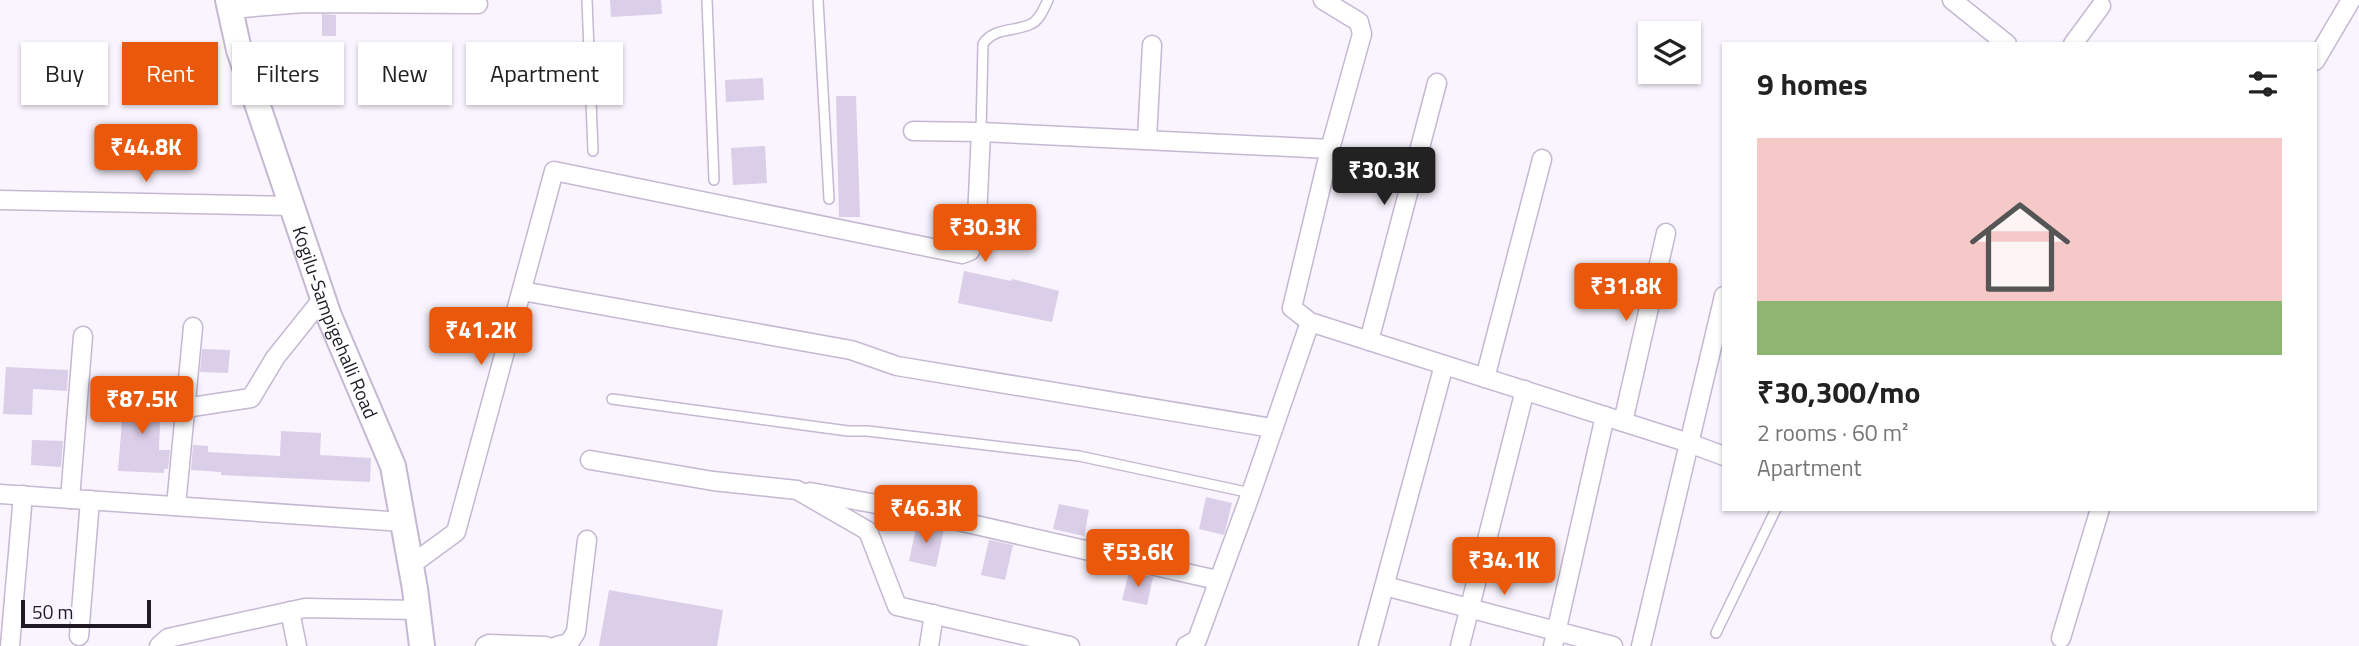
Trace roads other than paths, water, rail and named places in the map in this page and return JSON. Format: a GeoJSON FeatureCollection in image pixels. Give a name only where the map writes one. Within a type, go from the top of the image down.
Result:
{"type":"FeatureCollection","features":[{"type":"Feature","properties":{"kind":"street"},"geometry":{"type":"LineString","coordinates":[[1323,0],[1359,22],[1362,34],[1330,149],[1292,308],[1310,322],[1722,455]]}},
{"type":"Feature","properties":{"kind":"street"},"geometry":{"type":"LineString","coordinates":[[1952,0],[2004,42]]}},
{"type":"Feature","properties":{"kind":"street"},"geometry":{"type":"LineString","coordinates":[[2317,58],[2351,0]]}},
{"type":"Feature","properties":{"kind":"street"},"geometry":{"type":"LineString","coordinates":[[2074,42],[2100,2]]}},
{"type":"Feature","properties":{"kind":"street"},"geometry":{"type":"LineString","coordinates":[[229,4],[478,4]]}},
{"type":"Feature","properties":{"kind":"street","name":"Kogilu-Sampigehalli Road"},"geometry":{"type":"LineString","coordinates":[[229,4],[239,50],[323,298],[393,466],[422,646]]}},
{"type":"Feature","properties":{"kind":"street"},"geometry":{"type":"LineString","coordinates":[[1147,139],[1152,46]]}},
{"type":"Feature","properties":{"kind":"street"},"geometry":{"type":"LineString","coordinates":[[1369,341],[1437,83]]}},
{"type":"Feature","properties":{"kind":"street"},"geometry":{"type":"LineString","coordinates":[[913,131],[1330,149]]}},
{"type":"Feature","properties":{"kind":"street"},"geometry":{"type":"LineString","coordinates":[[411,565],[456,532],[554,171],[962,254],[970,251],[976,239],[981,132]]}},
{"type":"Feature","properties":{"kind":"street"},"geometry":{"type":"LineString","coordinates":[[1485,378],[1542,159]]}},
{"type":"Feature","properties":{"kind":"street"},"geometry":{"type":"LineString","coordinates":[[0,200],[292,206]]}},
{"type":"Feature","properties":{"kind":"street"},"geometry":{"type":"LineString","coordinates":[[1623,422],[1666,233]]}},
{"type":"Feature","properties":{"kind":"street"},"geometry":{"type":"LineString","coordinates":[[522,291],[851,349],[897,366],[1272,428]]}},
{"type":"Feature","properties":{"kind":"street"},"geometry":{"type":"LineString","coordinates":[[186,408],[251,398],[275,358],[323,298]]}},
{"type":"Feature","properties":{"kind":"street"},"geometry":{"type":"LineString","coordinates":[[1641,646],[1722,304]]}},
{"type":"Feature","properties":{"kind":"street"},"geometry":{"type":"LineString","coordinates":[[1186,646],[1196,640],[1251,494],[1310,322]]}},
{"type":"Feature","properties":{"kind":"street"},"geometry":{"type":"LineString","coordinates":[[176,506],[193,327]]}},
{"type":"Feature","properties":{"kind":"street"},"geometry":{"type":"LineString","coordinates":[[69,499],[83,336]]}},
{"type":"Feature","properties":{"kind":"street"},"geometry":{"type":"LineString","coordinates":[[1368,646],[1444,365]]}},
{"type":"Feature","properties":{"kind":"street"},"geometry":{"type":"LineString","coordinates":[[1460,646],[1525,390]]}},
{"type":"Feature","properties":{"kind":"street"},"geometry":{"type":"LineString","coordinates":[[1554,638],[1605,416]]}},
{"type":"Feature","properties":{"kind":"street"},"geometry":{"type":"LineString","coordinates":[[590,460],[713,481],[797,490],[910,510],[1217,580]]}},
{"type":"Feature","properties":{"kind":"street"},"geometry":{"type":"LineString","coordinates":[[797,490],[868,531],[897,606],[1033,641],[1070,646]]}},
{"type":"Feature","properties":{"kind":"street"},"geometry":{"type":"LineString","coordinates":[[0,494],[403,522]]}},
{"type":"Feature","properties":{"kind":"street"},"geometry":{"type":"LineString","coordinates":[[10,646],[23,495]]}},
{"type":"Feature","properties":{"kind":"street"},"geometry":{"type":"LineString","coordinates":[[79,636],[90,500]]}},
{"type":"Feature","properties":{"kind":"street"},"geometry":{"type":"LineString","coordinates":[[2061,638],[2099,511]]}},
{"type":"Feature","properties":{"kind":"street"},"geometry":{"type":"LineString","coordinates":[[557,646],[569,643],[576,632],[587,540]]}},
{"type":"Feature","properties":{"kind":"street"},"geometry":{"type":"LineString","coordinates":[[1385,586],[1470,608],[1554,638],[1613,646]]}},
{"type":"Feature","properties":{"kind":"street"},"geometry":{"type":"LineString","coordinates":[[159,646],[169,638],[305,608],[418,610]]}},
{"type":"Feature","properties":{"kind":"street"},"geometry":{"type":"LineString","coordinates":[[290,611],[296,646]]}},
{"type":"Feature","properties":{"kind":"street"},"geometry":{"type":"LineString","coordinates":[[929,646],[934,614]]}},
{"type":"Feature","properties":{"kind":"street"},"geometry":{"type":"LineString","coordinates":[[485,646],[546,646]]}},
{"type":"Feature","properties":{"kind":"lane"},"geometry":{"type":"LineString","coordinates":[[587,0],[593,151]]}},
{"type":"Feature","properties":{"kind":"lane"},"geometry":{"type":"LineString","coordinates":[[707,0],[714,180]]}},
{"type":"Feature","properties":{"kind":"lane"},"geometry":{"type":"LineString","coordinates":[[818,0],[829,199]]}},
{"type":"Feature","properties":{"kind":"lane"},"geometry":{"type":"LineString","coordinates":[[981,132],[983,44],[993,34],[1031,24],[1038,18],[1048,0]]}},
{"type":"Feature","properties":{"kind":"lane"},"geometry":{"type":"LineString","coordinates":[[612,399],[848,431],[1080,456],[1251,494]]}},
{"type":"Feature","properties":{"kind":"lane"},"geometry":{"type":"LineString","coordinates":[[1716,633],[1775,511]]}}]}
